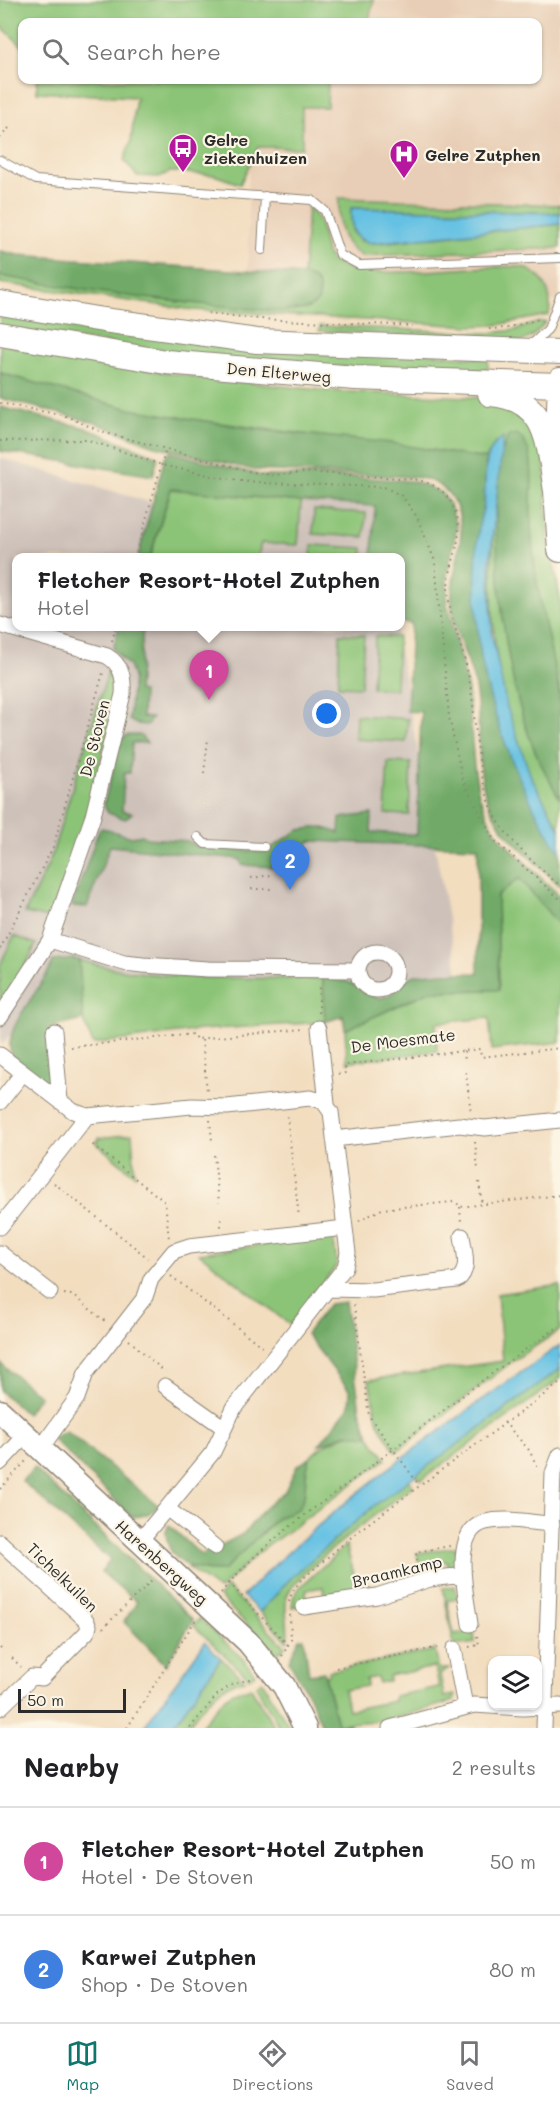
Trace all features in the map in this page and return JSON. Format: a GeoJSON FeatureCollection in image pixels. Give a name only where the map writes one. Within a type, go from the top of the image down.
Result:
{"type":"FeatureCollection","features":[{"type":"Feature","properties":{"kind":"main road","name":"Den Elterweg"},"geometry":{"type":"LineString","coordinates":[[0,303],[126,324],[257,341],[560,352]]}},
{"type":"Feature","properties":{"kind":"main road","name":"Den Elterweg"},"geometry":{"type":"LineString","coordinates":[[0,334],[166,362],[355,378],[560,385]]}},
{"type":"Feature","properties":{"kind":"main road"},"geometry":{"type":"LineString","coordinates":[[166,362],[242,377],[328,387],[516,397],[540,420],[546,436],[556,491]]}},
{"type":"Feature","properties":{"kind":"main road"},"geometry":{"type":"LineString","coordinates":[[560,380],[556,491],[560,550]]}},
{"type":"Feature","properties":{"kind":"street"},"geometry":{"type":"LineString","coordinates":[[21,631],[107,656]]}},
{"type":"Feature","properties":{"kind":"street","name":"De Stoven"},"geometry":{"type":"LineString","coordinates":[[0,1017],[50,940],[93,816],[123,694],[122,671],[115,660],[107,656]]}},
{"type":"Feature","properties":{"kind":"street"},"geometry":{"type":"LineString","coordinates":[[50,940],[124,963],[143,965],[320,971],[358,970]]}},
{"type":"Feature","properties":{"kind":"street"},"geometry":{"type":"LineString","coordinates":[[139,1542],[213,1452],[234,1408],[347,1263],[345,1226],[331,1112],[327,1104],[319,1028]]}},
{"type":"Feature","properties":{"kind":"street"},"geometry":{"type":"LineString","coordinates":[[54,1031],[60,1101]]}},
{"type":"Feature","properties":{"kind":"street"},"geometry":{"type":"LineString","coordinates":[[0,1055],[60,1101],[87,1116],[208,1105],[227,1107],[316,1099],[327,1104]]}},
{"type":"Feature","properties":{"kind":"street"},"geometry":{"type":"LineString","coordinates":[[0,1102],[23,1072]]}},
{"type":"Feature","properties":{"kind":"street"},"geometry":{"type":"LineString","coordinates":[[0,1227],[87,1116]]}},
{"type":"Feature","properties":{"kind":"street"},"geometry":{"type":"LineString","coordinates":[[334,1139],[459,1125],[485,1128],[560,1120]]}},
{"type":"Feature","properties":{"kind":"street"},"geometry":{"type":"LineString","coordinates":[[0,1462],[34,1442],[77,1398],[86,1373],[145,1296],[151,1279],[171,1253],[189,1246],[345,1226]]}},
{"type":"Feature","properties":{"kind":"street"},"geometry":{"type":"LineString","coordinates":[[329,1289],[352,1290],[457,1280],[463,1275],[465,1268],[462,1236]]}},
{"type":"Feature","properties":{"kind":"street"},"geometry":{"type":"LineString","coordinates":[[0,1253],[50,1292]]}},
{"type":"Feature","properties":{"kind":"street"},"geometry":{"type":"LineString","coordinates":[[165,1386],[223,1427]]}},
{"type":"Feature","properties":{"kind":"street","name":"Harenbergweg"},"geometry":{"type":"LineString","coordinates":[[0,1411],[263,1658],[284,1686],[305,1728]]}},
{"type":"Feature","properties":{"kind":"street"},"geometry":{"type":"LineString","coordinates":[[544,1728],[552,1706],[555,1579],[552,1524],[553,1473],[560,1455]]}},
{"type":"Feature","properties":{"kind":"street"},"geometry":{"type":"LineString","coordinates":[[168,1509],[215,1547]]}},
{"type":"Feature","properties":{"kind":"street"},"geometry":{"type":"LineString","coordinates":[[465,1544],[474,1529],[484,1522],[552,1524]]}},
{"type":"Feature","properties":{"kind":"street","name":"Tichelkuilen"},"geometry":{"type":"LineString","coordinates":[[0,1542],[86,1620],[89,1626],[87,1632],[42,1678],[32,1677],[0,1708]]}},
{"type":"Feature","properties":{"kind":"street","name":"Braamkamp"},"geometry":{"type":"LineString","coordinates":[[465,1544],[463,1575],[470,1624]]}},
{"type":"Feature","properties":{"kind":"street","name":"Braamkamp"},"geometry":{"type":"LineString","coordinates":[[297,1608],[377,1596],[420,1582],[463,1575]]}},
{"type":"Feature","properties":{"kind":"street"},"geometry":{"type":"LineString","coordinates":[[454,1649],[465,1706]]}},
{"type":"Feature","properties":{"kind":"street"},"geometry":{"type":"LineString","coordinates":[[390,1728],[465,1706],[552,1706]]}},
{"type":"Feature","properties":{"kind":"lane"},"geometry":{"type":"LineString","coordinates":[[0,160],[36,180],[312,200],[321,206],[329,220],[336,249],[346,259],[359,265],[560,258]]}},
{"type":"Feature","properties":{"kind":"lane"},"geometry":{"type":"LineString","coordinates":[[262,250],[265,196]]}},
{"type":"Feature","properties":{"kind":"lane"},"geometry":{"type":"LineString","coordinates":[[514,351],[541,338],[553,320],[560,296]]}},
{"type":"Feature","properties":{"kind":"lane"},"geometry":{"type":"LineString","coordinates":[[198,837],[205,844],[264,847]]}},
{"type":"Feature","properties":{"kind":"path"},"geometry":{"type":"LineString","coordinates":[[0,138],[9,129]]}},
{"type":"Feature","properties":{"kind":"path"},"geometry":{"type":"LineString","coordinates":[[200,313],[259,319],[417,326]]}},
{"type":"Feature","properties":{"kind":"path"},"geometry":{"type":"LineString","coordinates":[[485,329],[507,328],[540,319],[553,320]]}},
{"type":"Feature","properties":{"kind":"path"},"geometry":{"type":"LineString","coordinates":[[0,403],[66,416],[102,432],[253,472],[273,475],[305,472],[412,479],[429,482],[443,490],[452,503],[458,519],[459,528],[448,586],[450,609],[467,668],[486,790],[507,834],[560,886]]}},
{"type":"Feature","properties":{"kind":"path"},"geometry":{"type":"LineString","coordinates":[[0,441],[88,440],[162,465],[249,482],[384,487],[393,490],[408,502],[423,527],[435,561],[443,631],[447,697],[453,739],[464,781],[494,840],[560,899]]}},
{"type":"Feature","properties":{"kind":"path"},"geometry":{"type":"LineString","coordinates":[[136,553],[166,449]]}},
{"type":"Feature","properties":{"kind":"path"},"geometry":{"type":"LineString","coordinates":[[0,949],[53,847],[107,656]]}},
{"type":"Feature","properties":{"kind":"path"},"geometry":{"type":"LineString","coordinates":[[204,773],[208,739]]}},
{"type":"Feature","properties":{"kind":"path"},"geometry":{"type":"LineString","coordinates":[[251,878],[272,875]]}},
{"type":"Feature","properties":{"kind":"path"},"geometry":{"type":"LineString","coordinates":[[251,889],[271,889]]}},
{"type":"Feature","properties":{"kind":"path"},"geometry":{"type":"LineString","coordinates":[[56,1048],[193,1034],[196,1039],[319,1028],[320,971]]}},
{"type":"Feature","properties":{"kind":"path"},"geometry":{"type":"LineString","coordinates":[[202,1038],[212,1141]]}},
{"type":"Feature","properties":{"kind":"path","name":"De Moesmate"},"geometry":{"type":"LineString","coordinates":[[324,1076],[346,1073],[345,1065],[480,1049],[481,1057],[560,1048]]}},
{"type":"Feature","properties":{"kind":"path"},"geometry":{"type":"LineString","coordinates":[[464,1051],[465,1062]]}},
{"type":"Feature","properties":{"kind":"path"},"geometry":{"type":"LineString","coordinates":[[285,1101],[300,1233]]}},
{"type":"Feature","properties":{"kind":"path"},"geometry":{"type":"LineString","coordinates":[[75,1131],[165,1202],[171,1253]]}},
{"type":"Feature","properties":{"kind":"path"},"geometry":{"type":"LineString","coordinates":[[214,1155],[219,1203]]}},
{"type":"Feature","properties":{"kind":"path"},"geometry":{"type":"LineString","coordinates":[[479,1182],[482,1205]]}},
{"type":"Feature","properties":{"kind":"path"},"geometry":{"type":"LineString","coordinates":[[345,1226],[366,1220],[382,1209],[452,1202],[457,1203],[460,1207],[560,1195]]}},
{"type":"Feature","properties":{"kind":"path"},"geometry":{"type":"LineString","coordinates":[[352,1290],[368,1411],[392,1450],[419,1485]]}},
{"type":"Feature","properties":{"kind":"path"},"geometry":{"type":"LineString","coordinates":[[127,1728],[190,1625],[275,1539],[522,1351],[560,1326]]}},
{"type":"Feature","properties":{"kind":"path"},"geometry":{"type":"LineString","coordinates":[[297,1608],[292,1592],[301,1580],[362,1528],[560,1383]]}},
{"type":"Feature","properties":{"kind":"path"},"geometry":{"type":"LineString","coordinates":[[504,1422],[529,1450],[538,1469],[542,1472],[553,1473]]}},
{"type":"Feature","properties":{"kind":"path"},"geometry":{"type":"LineString","coordinates":[[0,1489],[34,1442]]}},
{"type":"Feature","properties":{"kind":"path"},"geometry":{"type":"LineString","coordinates":[[420,1582],[416,1551],[465,1544]]}},
{"type":"Feature","properties":{"kind":"path"},"geometry":{"type":"LineString","coordinates":[[89,1626],[106,1628],[166,1566]]}},
{"type":"Feature","properties":{"kind":"path"},"geometry":{"type":"LineString","coordinates":[[229,1583],[289,1646]]}},
{"type":"Feature","properties":{"kind":"path"},"geometry":{"type":"LineString","coordinates":[[336,1668],[432,1649]]}},
{"type":"Feature","properties":{"kind":"shaded area","name":"Gelre Zutphen"},"geometry":{"type":"Polygon","coordinates":[[[249,0],[560,0],[560,301],[248,279],[249,84],[542,84],[542,18],[249,18],[249,0]]]}},
{"type":"Feature","properties":{"kind":"shaded area"},"geometry":{"type":"Polygon","coordinates":[[[0,458],[153,503],[371,496],[381,553],[12,553],[12,631],[396,631],[460,984],[381,1005],[73,967],[0,1046],[0,458]]]}},
{"type":"Feature","properties":{"kind":"green space"},"geometry":{"type":"Polygon","coordinates":[[[0,0],[374,0],[369,18],[18,18],[18,42],[0,25],[0,0]]]}},
{"type":"Feature","properties":{"kind":"green space"},"geometry":{"type":"Polygon","coordinates":[[[37,84],[328,84],[327,107],[302,107],[302,148],[258,147],[240,184],[214,175],[187,173],[187,170],[170,172],[159,177],[137,176],[124,160],[131,141],[136,97],[37,92],[37,84]]]}},
{"type":"Feature","properties":{"kind":"green space"},"geometry":{"type":"Polygon","coordinates":[[[339,198],[560,205],[560,213],[351,208],[352,232],[361,241],[378,243],[560,224],[560,248],[362,256],[348,245],[341,231],[339,198]]]}},
{"type":"Feature","properties":{"kind":"green space"},"geometry":{"type":"Polygon","coordinates":[[[308,207],[321,227],[327,254],[331,260],[344,268],[391,272],[522,267],[536,274],[545,285],[550,299],[549,315],[496,325],[470,326],[195,310],[0,283],[0,276],[147,298],[252,309],[314,279],[303,275],[308,207]]]}},
{"type":"Feature","properties":{"kind":"green space"},"geometry":{"type":"Polygon","coordinates":[[[0,251],[18,255],[303,275],[314,279],[319,286],[319,300],[305,309],[270,311],[83,290],[0,276],[0,251]]]}},
{"type":"Feature","properties":{"kind":"green space"},"geometry":{"type":"Polygon","coordinates":[[[0,312],[488,359],[488,370],[270,366],[0,328],[0,312]]]}},
{"type":"Feature","properties":{"kind":"green space"},"geometry":{"type":"Polygon","coordinates":[[[546,322],[533,336],[523,341],[319,331],[320,326],[490,333],[515,330],[546,322]]]}},
{"type":"Feature","properties":{"kind":"green space"},"geometry":{"type":"Polygon","coordinates":[[[0,344],[74,359],[203,378],[331,391],[489,398],[534,420],[544,453],[549,542],[560,598],[560,829],[534,784],[515,737],[502,689],[495,640],[492,590],[493,539],[503,438],[495,443],[486,459],[132,410],[0,373],[0,344]]]}},
{"type":"Feature","properties":{"kind":"green space"},"geometry":{"type":"Polygon","coordinates":[[[0,373],[130,409],[262,430],[391,443],[486,459],[484,504],[478,532],[478,632],[490,695],[537,811],[560,852],[560,886],[509,836],[500,825],[487,800],[481,771],[477,696],[455,626],[452,607],[453,580],[461,526],[459,513],[445,490],[429,480],[417,478],[254,470],[152,445],[96,423],[0,398],[0,373]]]}},
{"type":"Feature","properties":{"kind":"green space"},"geometry":{"type":"Polygon","coordinates":[[[0,407],[86,428],[158,457],[153,476],[0,451],[0,407]]]}},
{"type":"Feature","properties":{"kind":"green space"},"geometry":{"type":"Polygon","coordinates":[[[517,434],[528,448],[532,467],[533,555],[559,691],[560,800],[538,757],[524,721],[507,650],[502,611],[497,534],[499,466],[508,436],[517,434]]]}},
{"type":"Feature","properties":{"kind":"green space"},"geometry":{"type":"Polygon","coordinates":[[[170,452],[263,476],[319,475],[413,481],[441,492],[450,505],[457,527],[447,576],[447,604],[468,690],[474,766],[479,795],[492,826],[503,841],[560,896],[560,926],[519,878],[497,896],[499,990],[430,991],[345,1030],[343,1016],[325,1022],[323,979],[346,981],[377,998],[390,995],[406,980],[416,975],[478,973],[478,847],[310,841],[288,868],[242,865],[240,859],[110,846],[87,907],[72,906],[99,830],[102,828],[132,837],[142,835],[147,838],[188,841],[198,847],[265,852],[299,830],[321,827],[339,833],[340,818],[372,814],[371,832],[417,835],[421,712],[407,711],[411,623],[405,622],[405,553],[372,553],[375,506],[301,502],[171,489],[151,553],[139,553],[165,457],[170,452]]]}},
{"type":"Feature","properties":{"kind":"green space"},"geometry":{"type":"Polygon","coordinates":[[[171,489],[301,502],[298,545],[261,543],[259,553],[152,553],[171,489]]]}},
{"type":"Feature","properties":{"kind":"green space"},"geometry":{"type":"Polygon","coordinates":[[[314,510],[366,513],[364,537],[313,534],[314,510]]]}},
{"type":"Feature","properties":{"kind":"green space"},"geometry":{"type":"Polygon","coordinates":[[[312,545],[363,548],[363,553],[311,553],[312,545]]]}},
{"type":"Feature","properties":{"kind":"green space"},"geometry":{"type":"Polygon","coordinates":[[[118,631],[143,631],[138,691],[143,692],[142,717],[152,718],[147,725],[136,724],[129,720],[133,677],[129,666],[113,649],[118,631]]]}},
{"type":"Feature","properties":{"kind":"green space"},"geometry":{"type":"Polygon","coordinates":[[[340,634],[364,635],[361,687],[338,686],[340,634]]]}},
{"type":"Feature","properties":{"kind":"green space"},"geometry":{"type":"Polygon","coordinates":[[[375,636],[398,637],[396,689],[372,688],[375,636]]]}},
{"type":"Feature","properties":{"kind":"green space"},"geometry":{"type":"Polygon","coordinates":[[[108,672],[114,682],[116,693],[81,836],[49,918],[25,913],[50,861],[108,672]]]}},
{"type":"Feature","properties":{"kind":"green space"},"geometry":{"type":"Polygon","coordinates":[[[356,715],[408,719],[406,742],[355,739],[356,715]]]}},
{"type":"Feature","properties":{"kind":"green space"},"geometry":{"type":"Polygon","coordinates":[[[128,735],[140,735],[147,743],[132,743],[130,773],[124,773],[122,811],[132,813],[125,819],[108,813],[104,804],[121,739],[128,735]]]}},
{"type":"Feature","properties":{"kind":"green space"},"geometry":{"type":"Polygon","coordinates":[[[388,762],[411,763],[409,815],[385,814],[388,762]]]}},
{"type":"Feature","properties":{"kind":"green space"},"geometry":{"type":"Polygon","coordinates":[[[519,878],[560,926],[560,1042],[492,1050],[489,1018],[436,1023],[437,1051],[347,1062],[345,1030],[430,991],[499,990],[497,896],[519,878]]]}},
{"type":"Feature","properties":{"kind":"green space"},"geometry":{"type":"Polygon","coordinates":[[[14,936],[36,944],[20,976],[0,1006],[0,965],[14,936]]]}},
{"type":"Feature","properties":{"kind":"green space"},"geometry":{"type":"Polygon","coordinates":[[[79,960],[108,967],[169,976],[323,979],[325,1022],[201,1030],[93,1044],[83,1020],[79,960]]]}},
{"type":"Feature","properties":{"kind":"green space"},"geometry":{"type":"Polygon","coordinates":[[[79,960],[83,1020],[53,1027],[54,1086],[51,1089],[12,1056],[10,1045],[12,1033],[53,961],[79,960]]]}},
{"type":"Feature","properties":{"kind":"green space"},"geometry":{"type":"Polygon","coordinates":[[[132,1134],[135,1175],[96,1143],[99,1138],[132,1134]]]}},
{"type":"Feature","properties":{"kind":"green space"},"geometry":{"type":"Polygon","coordinates":[[[333,1236],[337,1265],[290,1325],[199,1253],[333,1236]]]}},
{"type":"Feature","properties":{"kind":"green space"},"geometry":{"type":"Polygon","coordinates":[[[560,1285],[560,1330],[514,1360],[396,1452],[378,1423],[369,1380],[503,1361],[497,1294],[560,1285]]]}},
{"type":"Feature","properties":{"kind":"green space"},"geometry":{"type":"Polygon","coordinates":[[[345,1302],[360,1410],[369,1436],[346,1434],[319,1445],[349,1407],[350,1391],[306,1334],[329,1304],[345,1302]]]}},
{"type":"Feature","properties":{"kind":"green space"},"geometry":{"type":"Polygon","coordinates":[[[0,1363],[40,1396],[26,1414],[0,1391],[0,1363]]]}},
{"type":"Feature","properties":{"kind":"green space"},"geometry":{"type":"Polygon","coordinates":[[[560,1369],[560,1379],[421,1480],[415,1473],[560,1369]]]}},
{"type":"Feature","properties":{"kind":"green space"},"geometry":{"type":"Polygon","coordinates":[[[66,1431],[159,1506],[147,1514],[132,1517],[52,1438],[66,1431]]]}},
{"type":"Feature","properties":{"kind":"green space"},"geometry":{"type":"Polygon","coordinates":[[[357,1433],[369,1436],[386,1459],[257,1554],[219,1590],[186,1567],[223,1571],[254,1538],[259,1536],[305,1493],[306,1466],[312,1455],[325,1445],[357,1433]]]}},
{"type":"Feature","properties":{"kind":"green space"},"geometry":{"type":"Polygon","coordinates":[[[310,1458],[306,1472],[304,1497],[298,1509],[277,1518],[223,1571],[202,1570],[176,1558],[167,1541],[166,1530],[169,1525],[202,1556],[210,1546],[222,1545],[243,1534],[266,1507],[285,1491],[297,1466],[310,1458]]]}},
{"type":"Feature","properties":{"kind":"green space"},"geometry":{"type":"Polygon","coordinates":[[[34,1468],[193,1620],[166,1665],[124,1622],[137,1602],[101,1572],[110,1560],[22,1481],[34,1468]]]}},
{"type":"Feature","properties":{"kind":"green space"},"geometry":{"type":"Polygon","coordinates":[[[408,1478],[413,1486],[324,1556],[294,1585],[286,1601],[287,1641],[260,1612],[311,1558],[408,1478]]]}},
{"type":"Feature","properties":{"kind":"green space"},"geometry":{"type":"Polygon","coordinates":[[[346,1545],[359,1592],[324,1597],[323,1587],[306,1590],[307,1600],[303,1605],[292,1607],[293,1598],[298,1589],[346,1545]]]}},
{"type":"Feature","properties":{"kind":"green space"},"geometry":{"type":"Polygon","coordinates":[[[456,1547],[456,1566],[448,1568],[447,1561],[424,1565],[425,1575],[421,1575],[417,1553],[456,1547]]]}},
{"type":"Feature","properties":{"kind":"green space"},"geometry":{"type":"Polygon","coordinates":[[[455,1586],[458,1598],[447,1601],[454,1634],[474,1631],[475,1643],[454,1646],[443,1588],[455,1586]]]}},
{"type":"Feature","properties":{"kind":"green space"},"geometry":{"type":"Polygon","coordinates":[[[227,1587],[285,1646],[281,1651],[276,1653],[219,1597],[227,1587]]]}},
{"type":"Feature","properties":{"kind":"green space"},"geometry":{"type":"Polygon","coordinates":[[[200,1618],[245,1661],[255,1674],[249,1678],[193,1625],[200,1618]]]}},
{"type":"Feature","properties":{"kind":"green space"},"geometry":{"type":"Polygon","coordinates":[[[300,1638],[304,1638],[309,1674],[324,1672],[337,1724],[350,1724],[351,1728],[323,1728],[309,1696],[289,1661],[300,1638]]]}},
{"type":"Feature","properties":{"kind":"green space"},"geometry":{"type":"Polygon","coordinates":[[[435,1650],[439,1669],[449,1669],[440,1674],[444,1697],[455,1695],[454,1701],[388,1720],[337,1724],[325,1676],[329,1675],[329,1671],[435,1650]],[[435,1667],[389,1676],[389,1681],[379,1683],[377,1677],[366,1679],[367,1686],[344,1690],[348,1710],[394,1701],[394,1696],[439,1687],[435,1667]]]}},
{"type":"Feature","properties":{"kind":"green space"},"geometry":{"type":"Polygon","coordinates":[[[221,1658],[245,1680],[235,1682],[218,1691],[186,1728],[172,1728],[221,1658]]]}},
{"type":"Feature","properties":{"kind":"green space"},"geometry":{"type":"Polygon","coordinates":[[[262,1681],[290,1728],[280,1728],[256,1686],[262,1681]]]}},
{"type":"Feature","properties":{"kind":"green space"},"geometry":{"type":"Polygon","coordinates":[[[251,1688],[275,1728],[199,1728],[225,1697],[233,1692],[251,1688]]]}},
{"type":"Feature","properties":{"kind":"water"},"geometry":{"type":"Polygon","coordinates":[[[351,208],[560,213],[560,224],[372,243],[356,235],[351,220],[351,208]]]}},
{"type":"Feature","properties":{"kind":"water"},"geometry":{"type":"Polygon","coordinates":[[[503,437],[490,562],[492,635],[507,707],[531,777],[560,829],[560,852],[531,803],[506,746],[487,687],[481,658],[476,605],[479,523],[484,504],[488,459],[496,443],[503,437]]]}},
{"type":"Feature","properties":{"kind":"water"},"geometry":{"type":"Polygon","coordinates":[[[560,1345],[560,1369],[375,1505],[293,1576],[260,1612],[243,1596],[317,1527],[396,1463],[560,1345]]]}},
{"type":"Feature","properties":{"kind":"water"},"geometry":{"type":"Polygon","coordinates":[[[205,1642],[221,1658],[172,1728],[143,1728],[205,1642]]]}},
{"type":"Feature","properties":{"kind":"place","name":"Gelre ziekenhuizen"},"geometry":{"type":"Point","coordinates":[183,174]}},
{"type":"Feature","properties":{"kind":"place","name":"Gelre Zutphen"},"geometry":{"type":"Point","coordinates":[404,180]}},
{"type":"Feature","properties":{"kind":"place","name":"Fletcher Resort-Hotel Zutphen"},"geometry":{"type":"Point","coordinates":[209,700]}},
{"type":"Feature","properties":{"kind":"place","name":"Karwei Zutphen"},"geometry":{"type":"Point","coordinates":[290,890]}}]}
